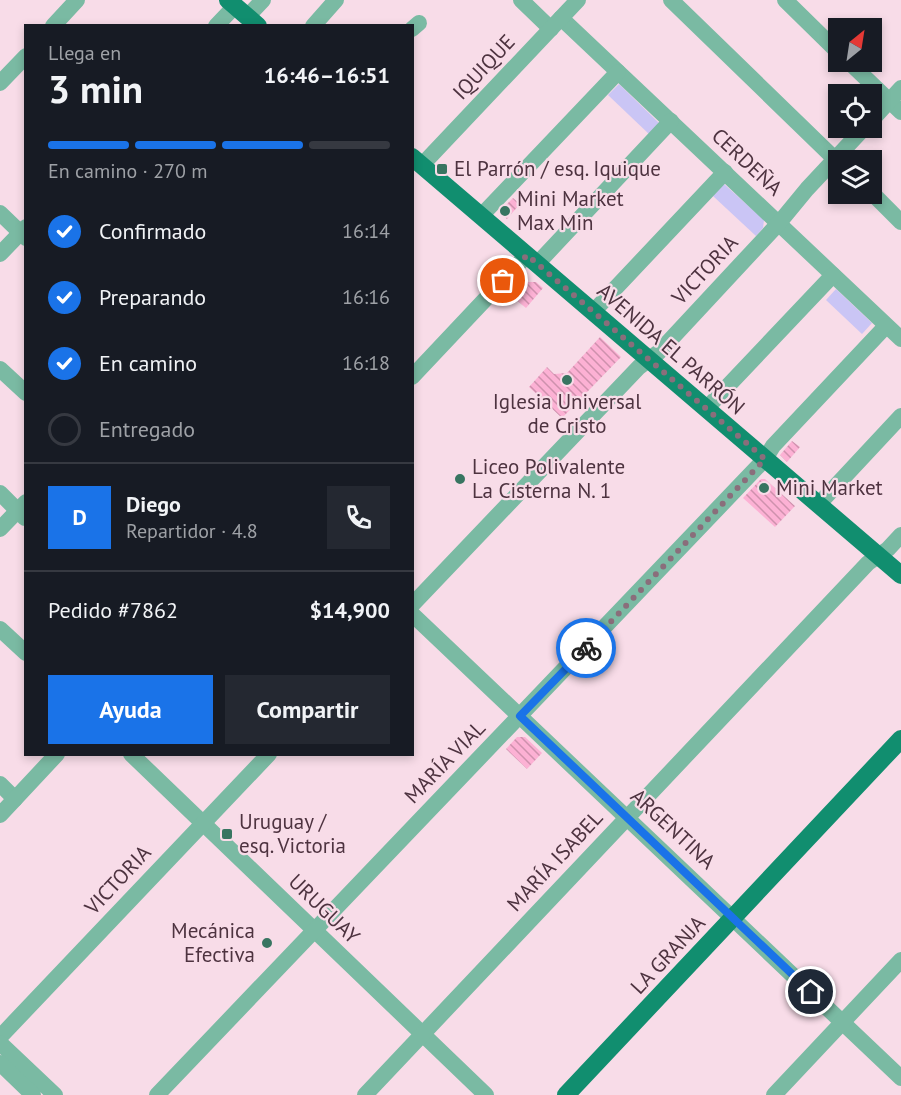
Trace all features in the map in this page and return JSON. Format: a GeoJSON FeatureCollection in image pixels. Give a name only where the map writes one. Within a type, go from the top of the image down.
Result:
{"type":"FeatureCollection","features":[{"type":"Feature","properties":{"kind":"main road","name":"AVENIDA EL PARRÓN"},"geometry":{"type":"LineString","coordinates":[[417,161],[901,575]]}},
{"type":"Feature","properties":{"kind":"main road","name":"LA GRANJA"},"geometry":{"type":"LineString","coordinates":[[566,1095],[901,740]]}},
{"type":"Feature","properties":{"kind":"street"},"geometry":{"type":"LineString","coordinates":[[56,24],[77,0]]}},
{"type":"Feature","properties":{"kind":"street"},"geometry":{"type":"LineString","coordinates":[[220,24],[263,0]]}},
{"type":"Feature","properties":{"kind":"street"},"geometry":{"type":"LineString","coordinates":[[315,24],[336,0]]}},
{"type":"Feature","properties":{"kind":"street","name":"CERDEÑA"},"geometry":{"type":"LineString","coordinates":[[521,0],[556,23],[618,72],[901,339]]}},
{"type":"Feature","properties":{"kind":"street","name":"IQUIQUE"},"geometry":{"type":"LineString","coordinates":[[417,161],[579,0]]}},
{"type":"Feature","properties":{"kind":"street"},"geometry":{"type":"LineString","coordinates":[[671,0],[828,151]]}},
{"type":"Feature","properties":{"kind":"street"},"geometry":{"type":"LineString","coordinates":[[785,0],[828,42]]}},
{"type":"Feature","properties":{"kind":"street"},"geometry":{"type":"LineString","coordinates":[[0,83],[24,58]]}},
{"type":"Feature","properties":{"kind":"street"},"geometry":{"type":"LineString","coordinates":[[481,216],[618,72]]}},
{"type":"Feature","properties":{"kind":"street"},"geometry":{"type":"LineString","coordinates":[[862,72],[897,100],[882,112]]}},
{"type":"Feature","properties":{"kind":"street"},"geometry":{"type":"LineString","coordinates":[[414,375],[671,121]]}},
{"type":"Feature","properties":{"kind":"street","name":"VICTORIA"},"geometry":{"type":"LineString","coordinates":[[845,150],[856,138]]}},
{"type":"Feature","properties":{"kind":"street","name":"VICTORIA"},"geometry":{"type":"LineString","coordinates":[[414,603],[639,367],[658,352],[828,169]]}},
{"type":"Feature","properties":{"kind":"street"},"geometry":{"type":"LineString","coordinates":[[593,312],[725,172]]}},
{"type":"Feature","properties":{"kind":"street"},"geometry":{"type":"LineString","coordinates":[[882,203],[901,222]]}},
{"type":"Feature","properties":{"kind":"street"},"geometry":{"type":"LineString","coordinates":[[0,213],[24,232],[0,254]]}},
{"type":"Feature","properties":{"kind":"street"},"geometry":{"type":"LineString","coordinates":[[706,409],[833,275]]}},
{"type":"Feature","properties":{"kind":"street","name":"MARÍA VIAL"},"geometry":{"type":"LineString","coordinates":[[157,1095],[765,459],[773,446],[886,326]]}},
{"type":"Feature","properties":{"kind":"street"},"geometry":{"type":"LineString","coordinates":[[0,369],[24,391]]}},
{"type":"Feature","properties":{"kind":"street"},"geometry":{"type":"LineString","coordinates":[[818,504],[901,416]]}},
{"type":"Feature","properties":{"kind":"street"},"geometry":{"type":"LineString","coordinates":[[0,494],[23,510],[0,528]]}},
{"type":"Feature","properties":{"kind":"street","name":"MARÍA ISABEL"},"geometry":{"type":"LineString","coordinates":[[365,1095],[868,563],[888,549],[901,535]]}},
{"type":"Feature","properties":{"kind":"street","name":"ARGENTINA"},"geometry":{"type":"LineString","coordinates":[[414,616],[901,1078]]}},
{"type":"Feature","properties":{"kind":"street"},"geometry":{"type":"LineString","coordinates":[[0,628],[24,651]]}},
{"type":"Feature","properties":{"kind":"street"},"geometry":{"type":"LineString","coordinates":[[0,815],[55,756]]}},
{"type":"Feature","properties":{"kind":"street","name":"URUGUAY"},"geometry":{"type":"LineString","coordinates":[[133,756],[486,1095]]}},
{"type":"Feature","properties":{"kind":"street","name":"VICTORIA"},"geometry":{"type":"LineString","coordinates":[[0,1037],[267,756]]}},
{"type":"Feature","properties":{"kind":"street"},"geometry":{"type":"LineString","coordinates":[[0,784],[15,799]]}},
{"type":"Feature","properties":{"kind":"street"},"geometry":{"type":"LineString","coordinates":[[774,1095],[901,960]]}},
{"type":"Feature","properties":{"kind":"street"},"geometry":{"type":"LineString","coordinates":[[0,1042],[55,1095]]}},
{"type":"Feature","properties":{"kind":"street"},"geometry":{"type":"LineString","coordinates":[[0,1063],[33,1095]]}},
{"type":"Feature","properties":{"kind":"shaded area"},"geometry":{"type":"Polygon","coordinates":[[[619,84],[660,124],[650,135],[608,95],[619,84]]]}},
{"type":"Feature","properties":{"kind":"shaded area"},"geometry":{"type":"Polygon","coordinates":[[[724,184],[764,220],[763,228],[756,236],[713,196],[724,184]]]}},
{"type":"Feature","properties":{"kind":"shaded area"},"geometry":{"type":"Polygon","coordinates":[[[836,289],[872,323],[862,334],[826,300],[836,289]]]}},
{"type":"Feature","properties":{"kind":"building"},"geometry":{"type":"Polygon","coordinates":[[[513,198],[520,204],[507,219],[499,212],[513,198]]]}},
{"type":"Feature","properties":{"kind":"building"},"geometry":{"type":"Polygon","coordinates":[[[528,282],[536,282],[543,288],[526,308],[514,298],[528,282]]]}},
{"type":"Feature","properties":{"kind":"building","name":"Iglesia Universal de Cristo"},"geometry":{"type":"Polygon","coordinates":[[[600,337],[621,357],[562,418],[529,387],[547,367],[554,374],[567,373],[600,337]]]}},
{"type":"Feature","properties":{"kind":"building"},"geometry":{"type":"Polygon","coordinates":[[[792,441],[800,447],[787,462],[780,455],[792,441]]]}},
{"type":"Feature","properties":{"kind":"building"},"geometry":{"type":"Polygon","coordinates":[[[761,479],[765,479],[795,506],[775,527],[743,498],[761,479]]]}},
{"type":"Feature","properties":{"kind":"building"},"geometry":{"type":"Polygon","coordinates":[[[517,737],[525,737],[542,753],[527,769],[506,749],[517,737]]]}},
{"type":"Feature","properties":{"kind":"way so far"},"geometry":{"type":"LineString","coordinates":[[503,281],[527,255],[765,459],[586,648]]}},
{"type":"Feature","properties":{"kind":"place","name":"El Parrón / esq. Iquique"},"geometry":{"type":"Point","coordinates":[442,169]}},
{"type":"Feature","properties":{"kind":"place","name":"Mini Market Max Min"},"geometry":{"type":"Point","coordinates":[505,211]}},
{"type":"Feature","properties":{"kind":"place","name":"Iglesia Universal de Cristo"},"geometry":{"type":"Point","coordinates":[567,380]}},
{"type":"Feature","properties":{"kind":"place","name":"Liceo Polivalente La Cisterna N. 1"},"geometry":{"type":"Point","coordinates":[460,479]}},
{"type":"Feature","properties":{"kind":"place","name":"Mini Market"},"geometry":{"type":"Point","coordinates":[764,488]}},
{"type":"Feature","properties":{"kind":"place","name":"Uruguay / esq. Victoria"},"geometry":{"type":"Point","coordinates":[227,834]}},
{"type":"Feature","properties":{"kind":"place","name":"Mecánica Efectiva"},"geometry":{"type":"Point","coordinates":[267,943]}},
{"type":"Feature","properties":{"kind":"route"},"geometry":{"type":"LineString","coordinates":[[586,648],[520,716],[811,992]]}}]}
